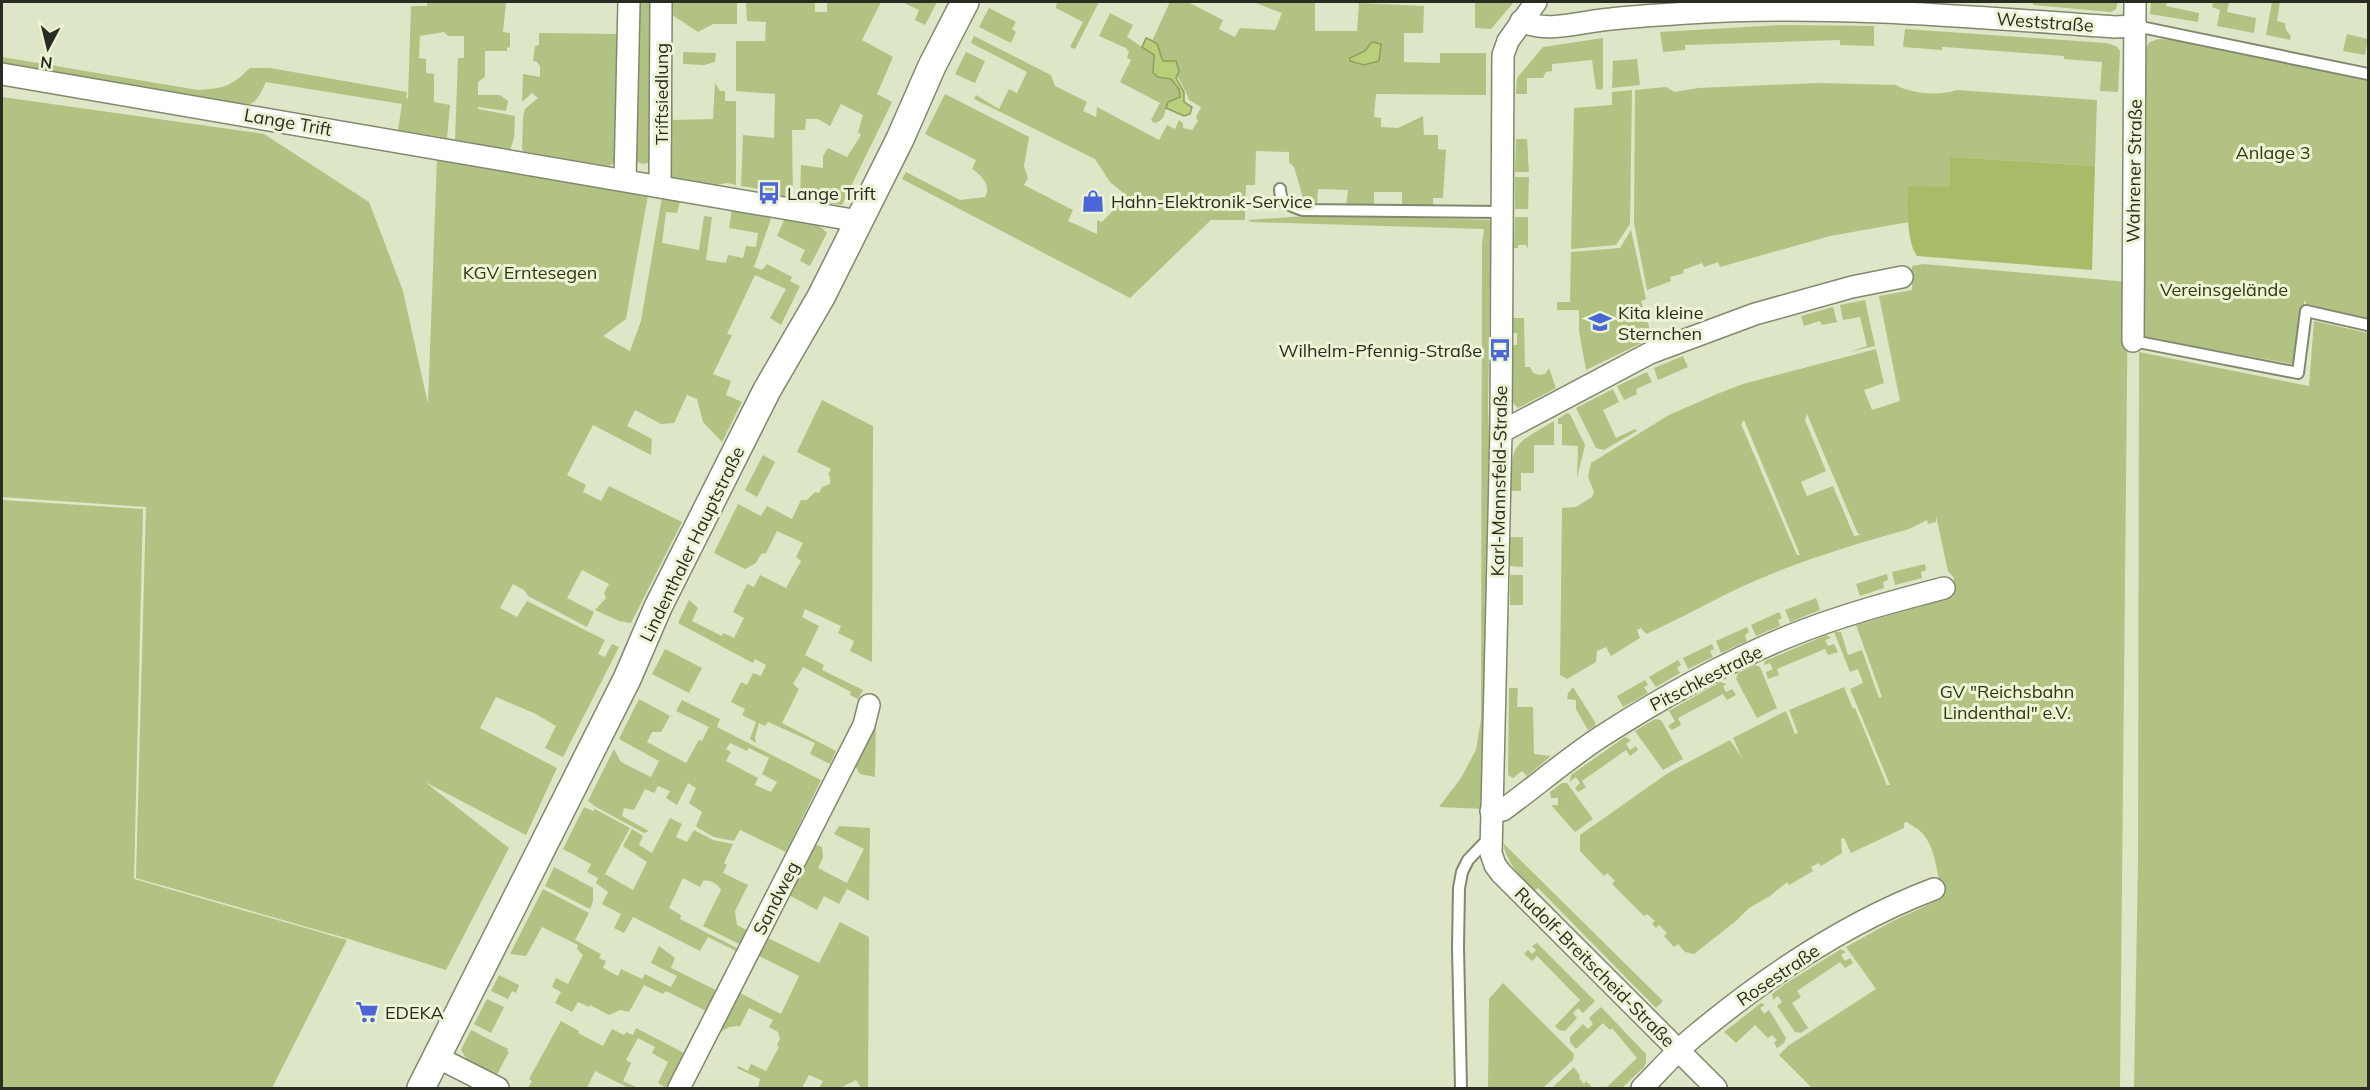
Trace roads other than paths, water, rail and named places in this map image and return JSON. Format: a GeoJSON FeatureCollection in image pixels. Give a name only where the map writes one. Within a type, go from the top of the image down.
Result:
{"type":"FeatureCollection","features":[{"type":"Feature","properties":{"kind":"street","name":"Triftsiedlung"},"geometry":{"type":"LineString","coordinates":[[625,180],[628,2]]}},
{"type":"Feature","properties":{"kind":"street","name":"Triftsiedlung"},"geometry":{"type":"LineString","coordinates":[[660,186],[661,2]]}},
{"type":"Feature","properties":{"kind":"street","name":"Lindenthaler Hauptstraße"},"geometry":{"type":"LineString","coordinates":[[421,1089],[627,679],[658,607],[763,399],[821,297],[912,115],[932,66],[965,2]]}},
{"type":"Feature","properties":{"kind":"street","name":"Karl-Mannsfeld-Straße"},"geometry":{"type":"LineString","coordinates":[[1490,837],[1501,432],[1503,55],[1508,41],[1536,2]]}},
{"type":"Feature","properties":{"kind":"street","name":"Wahrener Straße"},"geometry":{"type":"LineString","coordinates":[[2133,341],[2135,2]]}},
{"type":"Feature","properties":{"kind":"street","name":"Weststraße"},"geometry":{"type":"LineString","coordinates":[[1521,21],[1530,25],[1553,27],[1603,10],[1829,10],[1912,12],[2114,27],[2136,26]]}},
{"type":"Feature","properties":{"kind":"street","name":"Lange Trift"},"geometry":{"type":"LineString","coordinates":[[2,74],[660,186],[847,219],[858,223]]}},
{"type":"Feature","properties":{"kind":"street"},"geometry":{"type":"LineString","coordinates":[[1501,432],[1650,353],[1755,314],[1852,287],[1902,278]]}},
{"type":"Feature","properties":{"kind":"street","name":"Pitschkestraße"},"geometry":{"type":"LineString","coordinates":[[1491,811],[1503,810],[1599,738],[1646,708],[1742,657],[1828,622],[1944,588]]}},
{"type":"Feature","properties":{"kind":"street","name":"Sandweg"},"geometry":{"type":"LineString","coordinates":[[679,1089],[864,725],[869,705]]}},
{"type":"Feature","properties":{"kind":"street","name":"Rudolf-Breitscheid-Straße"},"geometry":{"type":"LineString","coordinates":[[1490,837],[1493,859],[1501,873],[1716,1089]]}},
{"type":"Feature","properties":{"kind":"street","name":"Rosestraße"},"geometry":{"type":"LineString","coordinates":[[1642,1089],[1696,1034],[1775,974],[1870,917],[1934,889]]}},
{"type":"Feature","properties":{"kind":"street"},"geometry":{"type":"LineString","coordinates":[[437,1057],[498,1089]]}},
{"type":"Feature","properties":{"kind":"lane","name":"Weststraße"},"geometry":{"type":"LineString","coordinates":[[2136,26],[2368,74]]}},
{"type":"Feature","properties":{"kind":"lane"},"geometry":{"type":"LineString","coordinates":[[1280,189],[1282,199],[1289,205],[1303,210],[1501,212]]}},
{"type":"Feature","properties":{"kind":"lane"},"geometry":{"type":"LineString","coordinates":[[2133,341],[2298,373],[2306,311],[2368,325]]}},
{"type":"Feature","properties":{"kind":"lane"},"geometry":{"type":"LineString","coordinates":[[1461,1089],[1458,947],[1460,888],[1462,872],[1468,860],[1490,837]]}},
{"type":"Feature","properties":{"kind":"place","name":"Lange Trift"},"geometry":{"type":"Point","coordinates":[769,193]}},
{"type":"Feature","properties":{"kind":"place","name":"Hahn-Elektronik-Service"},"geometry":{"type":"Point","coordinates":[1093,201]}},
{"type":"Feature","properties":{"kind":"place","name":"Kita kleine Sternchen"},"geometry":{"type":"Point","coordinates":[1600,322]}},
{"type":"Feature","properties":{"kind":"place","name":"Wilhelm-Pfennig-Straße"},"geometry":{"type":"Point","coordinates":[1500,350]}},
{"type":"Feature","properties":{"kind":"place","name":"EDEKA"},"geometry":{"type":"Point","coordinates":[367,1012]}},
{"type":"Feature","properties":{"kind":"park label","name":"Anlage 3"},"geometry":{"type":"Point","coordinates":[2273,152]}},
{"type":"Feature","properties":{"kind":"park label","name":"KGV Erntesegen"},"geometry":{"type":"Point","coordinates":[530,272]}},
{"type":"Feature","properties":{"kind":"park label","name":"Vereinsgelände"},"geometry":{"type":"Point","coordinates":[2224,289]}},
{"type":"Feature","properties":{"kind":"park label","name":"GV \"Reichsbahn Lindenthal\" e.V."},"geometry":{"type":"Point","coordinates":[2007,701]}}]}
